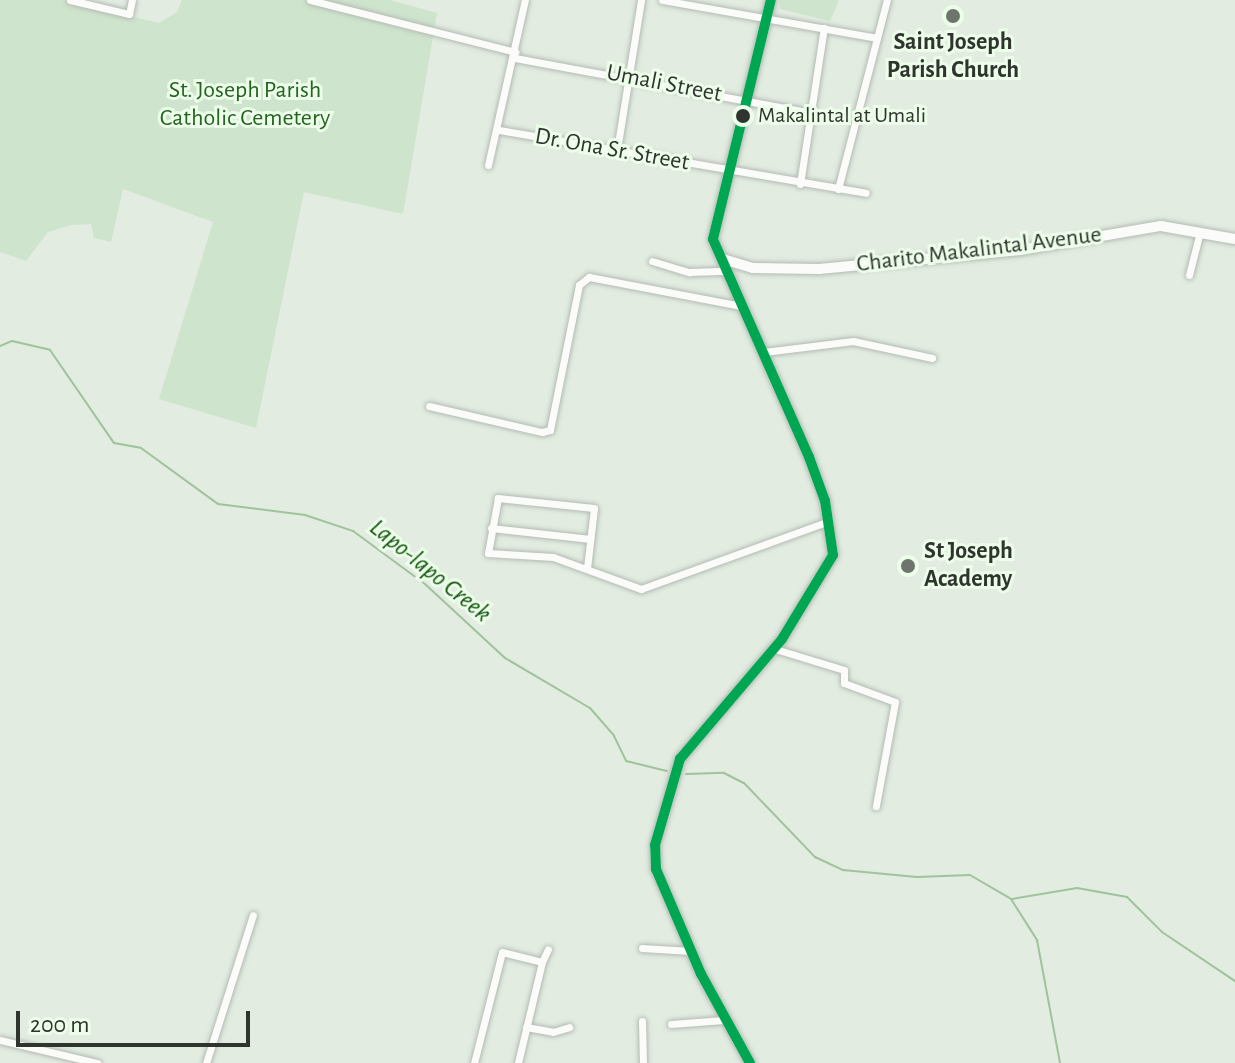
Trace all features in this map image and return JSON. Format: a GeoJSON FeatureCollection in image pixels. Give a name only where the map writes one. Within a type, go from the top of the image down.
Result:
{"type":"FeatureCollection","features":[{"type":"Feature","properties":{"kind":"main road"},"geometry":{"type":"LineString","coordinates":[[750,1063],[724,1020],[692,951],[655,861],[655,845],[680,759],[772,648],[833,555],[829,521],[809,457],[713,239],[744,100],[771,0]]}},
{"type":"Feature","properties":{"kind":"main road","name":"Charito Makalintal Avenue"},"geometry":{"type":"LineString","coordinates":[[723,259],[753,268],[819,269],[1020,250],[1135,228],[1200,232],[1235,239]]}},
{"type":"Feature","properties":{"kind":"street"},"geometry":{"type":"LineString","coordinates":[[70,0],[129,14],[132,0]]}},
{"type":"Feature","properties":{"kind":"street","name":"Umali Street"},"geometry":{"type":"LineString","coordinates":[[310,0],[515,55],[812,113]]}},
{"type":"Feature","properties":{"kind":"street"},"geometry":{"type":"LineString","coordinates":[[488,165],[499,130],[525,0]]}},
{"type":"Feature","properties":{"kind":"street"},"geometry":{"type":"LineString","coordinates":[[617,150],[641,0]]}},
{"type":"Feature","properties":{"kind":"street"},"geometry":{"type":"LineString","coordinates":[[662,0],[877,38]]}},
{"type":"Feature","properties":{"kind":"street"},"geometry":{"type":"LineString","coordinates":[[838,189],[887,0]]}},
{"type":"Feature","properties":{"kind":"street"},"geometry":{"type":"LineString","coordinates":[[800,184],[824,28]]}},
{"type":"Feature","properties":{"kind":"street","name":"Dr. Ona Sr. Street"},"geometry":{"type":"LineString","coordinates":[[499,130],[866,193]]}},
{"type":"Feature","properties":{"kind":"street"},"geometry":{"type":"LineString","coordinates":[[1189,275],[1200,232]]}},
{"type":"Feature","properties":{"kind":"street"},"geometry":{"type":"LineString","coordinates":[[652,261],[689,272],[727,271]]}},
{"type":"Feature","properties":{"kind":"street"},"geometry":{"type":"LineString","coordinates":[[429,406],[542,432],[550,430],[579,285],[589,277],[741,306]]}},
{"type":"Feature","properties":{"kind":"street"},"geometry":{"type":"LineString","coordinates":[[764,352],[853,341],[932,358]]}},
{"type":"Feature","properties":{"kind":"street"},"geometry":{"type":"LineString","coordinates":[[587,568],[592,507],[501,496],[486,550],[491,555],[533,554],[587,568],[641,589],[829,521]]}},
{"type":"Feature","properties":{"kind":"street"},"geometry":{"type":"LineString","coordinates":[[491,528],[590,539]]}},
{"type":"Feature","properties":{"kind":"street"},"geometry":{"type":"LineString","coordinates":[[772,648],[844,670],[844,683],[895,702],[876,806]]}},
{"type":"Feature","properties":{"kind":"street"},"geometry":{"type":"LineString","coordinates":[[206,1063],[253,915]]}},
{"type":"Feature","properties":{"kind":"street"},"geometry":{"type":"LineString","coordinates":[[642,948],[692,951]]}},
{"type":"Feature","properties":{"kind":"street"},"geometry":{"type":"LineString","coordinates":[[518,1063],[542,962],[548,949]]}},
{"type":"Feature","properties":{"kind":"street"},"geometry":{"type":"LineString","coordinates":[[474,1063],[499,955],[542,962]]}},
{"type":"Feature","properties":{"kind":"street"},"geometry":{"type":"LineString","coordinates":[[671,1024],[724,1020]]}},
{"type":"Feature","properties":{"kind":"street"},"geometry":{"type":"LineString","coordinates":[[642,1021],[643,1063]]}},
{"type":"Feature","properties":{"kind":"street"},"geometry":{"type":"LineString","coordinates":[[526,1027],[553,1032],[569,1027]]}},
{"type":"Feature","properties":{"kind":"street"},"geometry":{"type":"LineString","coordinates":[[0,1040],[97,1063]]}},
{"type":"Feature","properties":{"kind":"green space","name":"St. Joseph Parish Catholic Cemetery"},"geometry":{"type":"Polygon","coordinates":[[[0,0],[63,0],[159,23],[177,12],[182,0],[390,0],[437,13],[403,214],[304,192],[256,428],[159,399],[213,222],[123,189],[111,242],[94,238],[91,224],[71,225],[48,232],[26,261],[0,252],[0,0]]]}},
{"type":"Feature","properties":{"kind":"green space"},"geometry":{"type":"Polygon","coordinates":[[[779,0],[839,0],[830,21],[780,9],[779,0]]]}},
{"type":"Feature","properties":{"kind":"waterway","name":"Lapo-lapo Creek"},"geometry":{"type":"LineString","coordinates":[[0,346],[12,341],[50,350],[114,443],[141,448],[218,504],[305,515],[353,531],[425,584],[505,658],[590,708],[614,736],[626,761],[667,771]]}},
{"type":"Feature","properties":{"kind":"waterway","name":"Lapo-lapo Creek"},"geometry":{"type":"LineString","coordinates":[[686,774],[724,773],[744,783],[815,857],[843,870],[917,877],[970,875],[1011,899],[1037,940],[1060,1063]]}},
{"type":"Feature","properties":{"kind":"waterway"},"geometry":{"type":"LineString","coordinates":[[1012,899],[1077,888],[1127,897],[1162,932],[1235,981]]}},
{"type":"Feature","properties":{"kind":"transit line"},"geometry":{"type":"LineString","coordinates":[[750,1063],[701,974],[656,869],[655,845],[680,759],[782,639],[833,555],[825,501],[809,457],[713,239],[771,0]]}},
{"type":"Feature","properties":{"kind":"place","name":"Saint Joseph Parish Church"},"geometry":{"type":"Point","coordinates":[953,16]}},
{"type":"Feature","properties":{"kind":"place","name":"Makalintal at Umali"},"geometry":{"type":"Point","coordinates":[743,116]}},
{"type":"Feature","properties":{"kind":"place","name":"St Joseph Academy"},"geometry":{"type":"Point","coordinates":[908,566]}}]}
